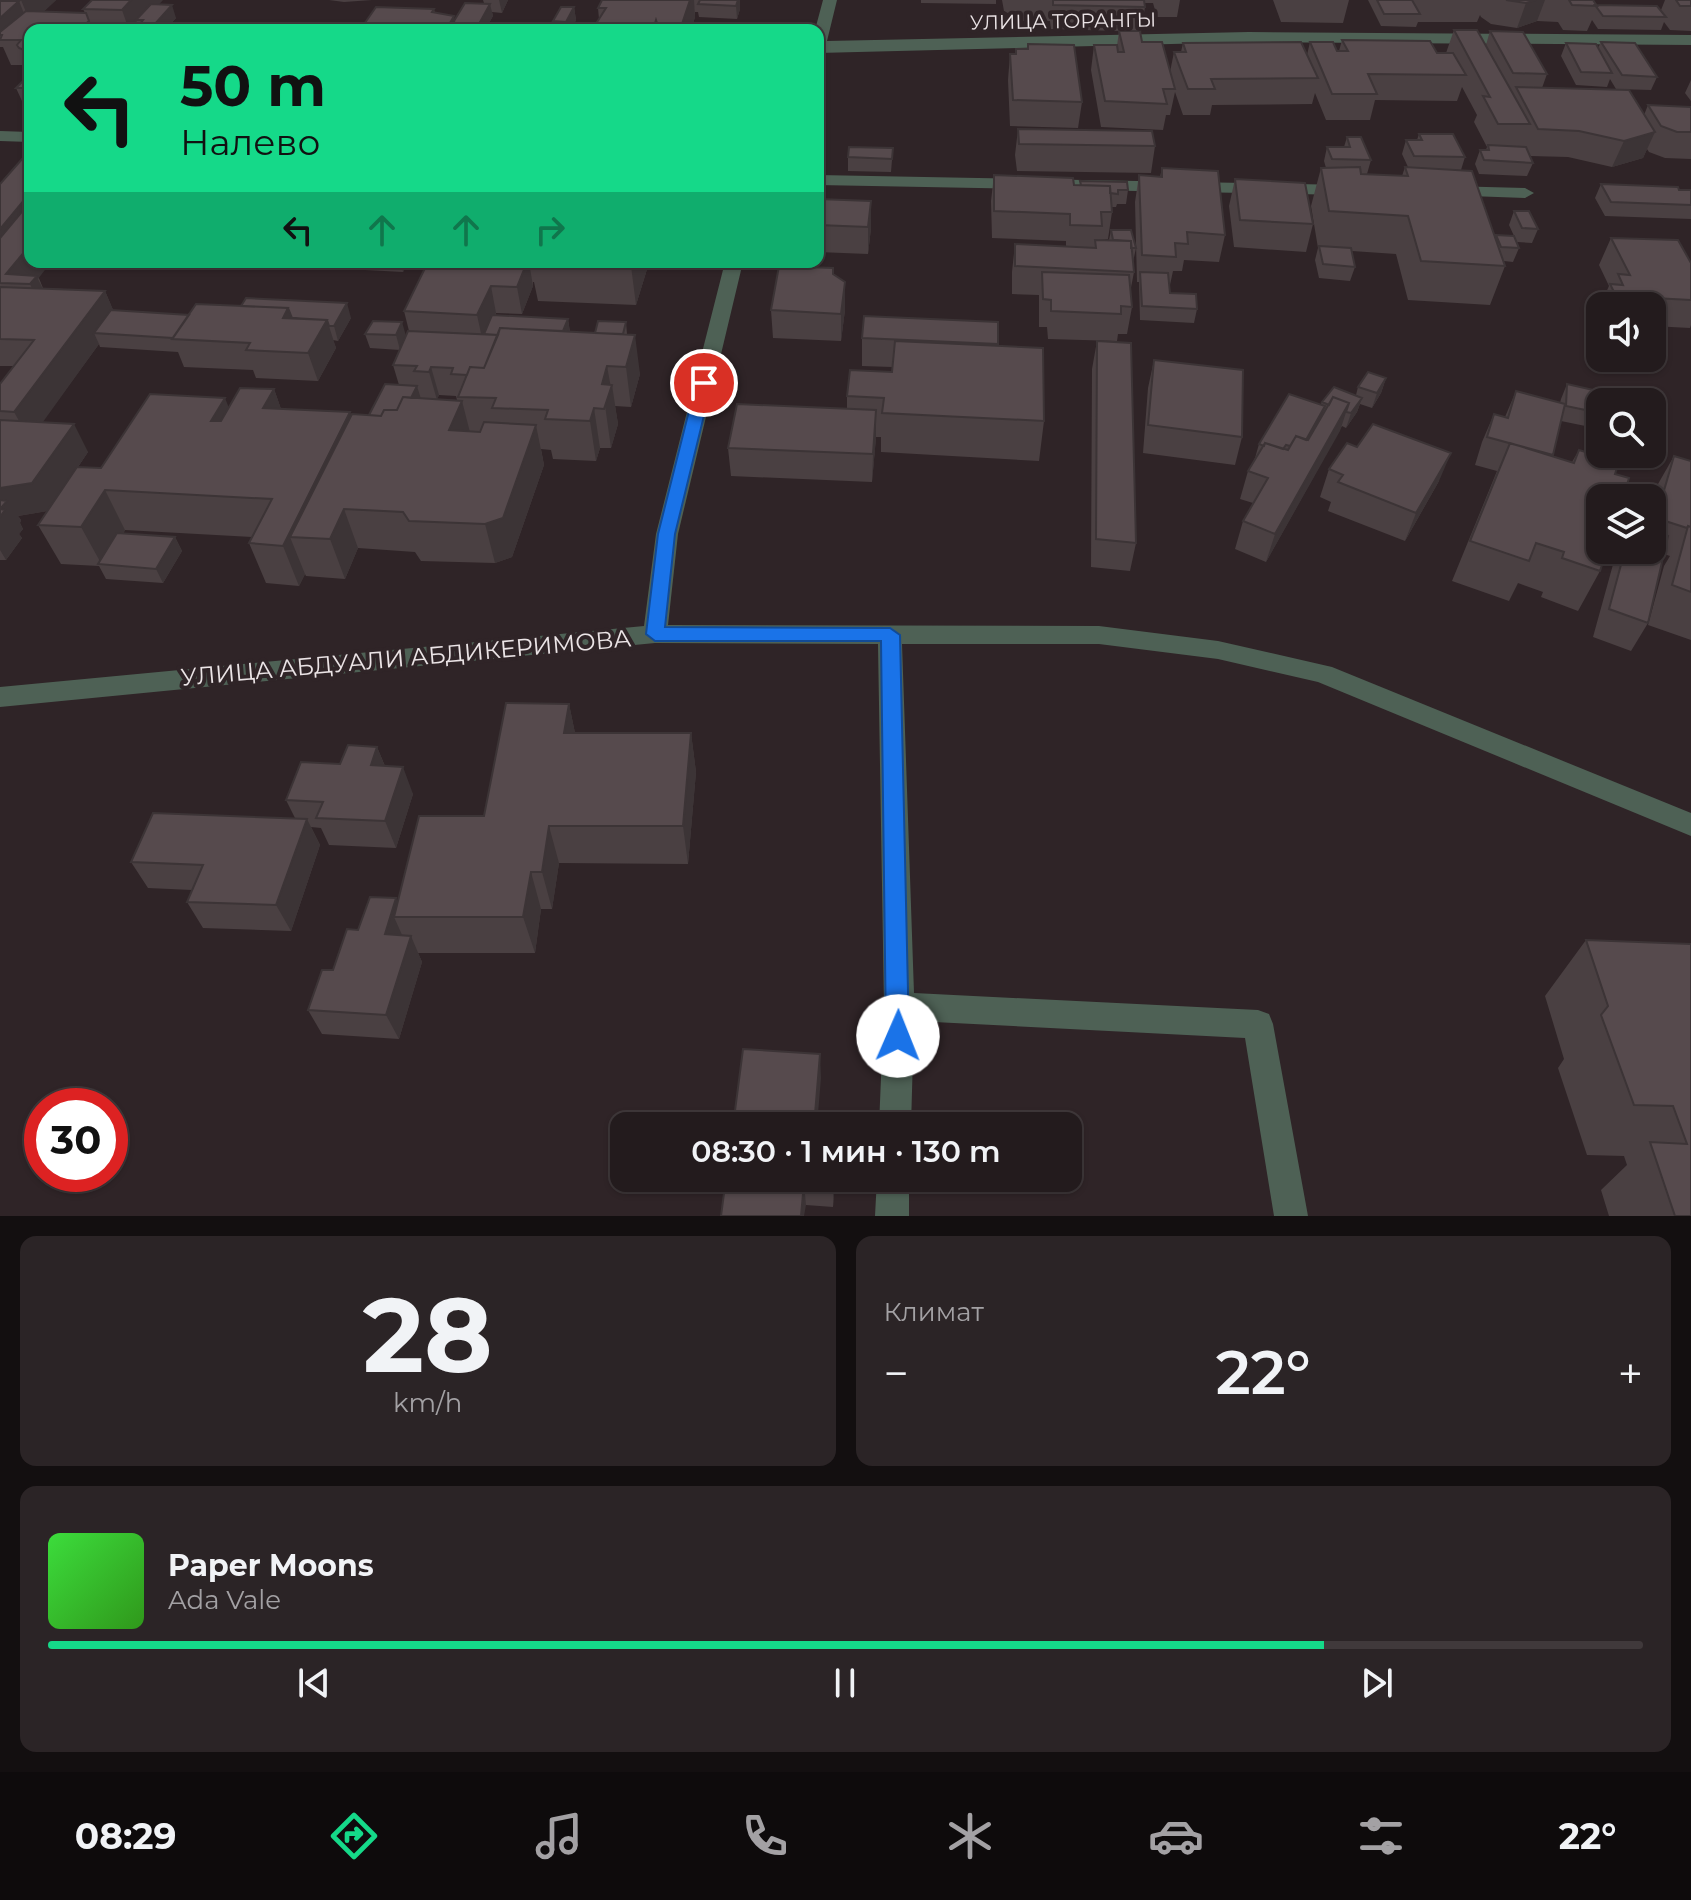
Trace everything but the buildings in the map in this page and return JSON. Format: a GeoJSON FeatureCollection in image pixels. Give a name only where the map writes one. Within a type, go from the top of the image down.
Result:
{"type":"FeatureCollection","features":[{"type":"Feature","properties":{"kind":"street"},"geometry":{"type":"LineString","coordinates":[[824,24],[830,0]]}},
{"type":"Feature","properties":{"kind":"street","name":"УЛИЦА ТОРАНГЫ"},"geometry":{"type":"LineString","coordinates":[[824,47],[1249,37],[1691,40]]}},
{"type":"Feature","properties":{"kind":"street"},"geometry":{"type":"LineString","coordinates":[[0,136],[24,137]]}},
{"type":"Feature","properties":{"kind":"street"},"geometry":{"type":"LineString","coordinates":[[824,180],[1368,190]]}},
{"type":"Feature","properties":{"kind":"street"},"geometry":{"type":"LineString","coordinates":[[1431,191],[1525,193]]}},
{"type":"Feature","properties":{"kind":"street"},"geometry":{"type":"LineString","coordinates":[[655,634],[667,534],[733,268]]}},
{"type":"Feature","properties":{"kind":"street","name":"УЛИЦА АБДУАЛИ АБДИКЕРИМОВА"},"geometry":{"type":"LineString","coordinates":[[0,697],[655,634],[1099,635],[1218,650],[1323,674],[1691,825]]}},
{"type":"Feature","properties":{"kind":"street"},"geometry":{"type":"LineString","coordinates":[[890,635],[899,1006],[895,1112]]}},
{"type":"Feature","properties":{"kind":"street"},"geometry":{"type":"LineString","coordinates":[[899,1006],[1258,1024],[1291,1216]]}},
{"type":"Feature","properties":{"kind":"street"},"geometry":{"type":"LineString","coordinates":[[892,1216],[893,1192]]}},
{"type":"Feature","properties":{"kind":"route"},"geometry":{"type":"LineString","coordinates":[[704,383],[667,534],[655,634],[890,635],[898,1036]]}}]}
